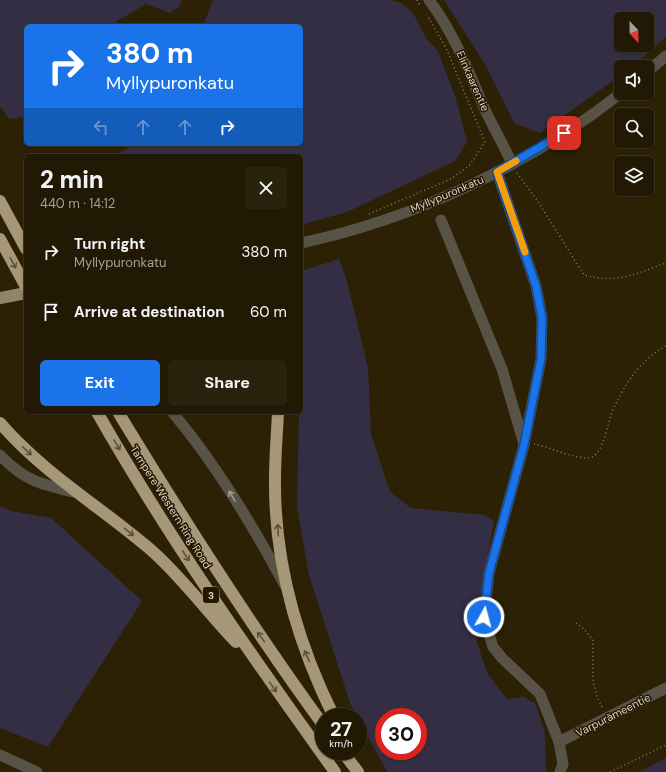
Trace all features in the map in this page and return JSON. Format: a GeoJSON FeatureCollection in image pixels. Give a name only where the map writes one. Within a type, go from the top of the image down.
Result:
{"type":"FeatureCollection","features":[{"type":"Feature","properties":{"kind":"highway"},"geometry":{"type":"LineString","coordinates":[[0,200],[24,232]]}},
{"type":"Feature","properties":{"kind":"highway"},"geometry":{"type":"LineString","coordinates":[[0,200],[24,245]]}},
{"type":"Feature","properties":{"kind":"highway"},"geometry":{"type":"LineString","coordinates":[[0,239],[24,283]]}},
{"type":"Feature","properties":{"kind":"highway","name":"Tampere Western Ring Road"},"geometry":{"type":"LineString","coordinates":[[97,414],[164,522],[256,663],[335,772]]}},
{"type":"Feature","properties":{"kind":"highway","name":"Tampere Western Ring Road"},"geometry":{"type":"LineString","coordinates":[[119,414],[180,513],[243,611],[315,713]]}},
{"type":"Feature","properties":{"kind":"highway"},"geometry":{"type":"LineString","coordinates":[[278,414],[275,479],[278,546],[287,590],[302,646],[330,708]]}},
{"type":"Feature","properties":{"kind":"highway"},"geometry":{"type":"LineString","coordinates":[[0,423],[13,439],[42,465],[152,551],[256,663]]}},
{"type":"Feature","properties":{"kind":"highway"},"geometry":{"type":"LineString","coordinates":[[349,760],[358,772]]}},
{"type":"Feature","properties":{"kind":"highway"},"geometry":{"type":"LineString","coordinates":[[356,760],[362,772]]}},
{"type":"Feature","properties":{"kind":"main road"},"geometry":{"type":"LineString","coordinates":[[0,298],[24,293]]}},
{"type":"Feature","properties":{"kind":"street","name":"Elinkaarentie"},"geometry":{"type":"LineString","coordinates":[[426,4],[448,28],[461,53],[482,104],[512,164]]}},
{"type":"Feature","properties":{"kind":"street"},"geometry":{"type":"LineString","coordinates":[[654,66],[666,56]]}},
{"type":"Feature","properties":{"kind":"street","name":"Myllypuronkatu"},"geometry":{"type":"LineString","coordinates":[[303,242],[359,228],[430,202],[497,172],[590,118],[614,99]]}},
{"type":"Feature","properties":{"kind":"street"},"geometry":{"type":"LineString","coordinates":[[497,172],[536,286],[542,318],[541,359],[524,443],[489,573],[484,617],[493,647],[502,658],[540,694],[559,742],[562,764],[560,772]]}},
{"type":"Feature","properties":{"kind":"street"},"geometry":{"type":"LineString","coordinates":[[441,220],[502,369],[524,443]]}},
{"type":"Feature","properties":{"kind":"street"},"geometry":{"type":"LineString","coordinates":[[174,414],[190,433],[213,466],[287,590]]}},
{"type":"Feature","properties":{"kind":"street"},"geometry":{"type":"LineString","coordinates":[[0,455],[26,478],[40,484],[79,494]]}},
{"type":"Feature","properties":{"kind":"street","name":"Varpurämeentie"},"geometry":{"type":"LineString","coordinates":[[559,742],[666,688]]}},
{"type":"Feature","properties":{"kind":"street"},"geometry":{"type":"LineString","coordinates":[[0,755],[37,772]]}},
{"type":"Feature","properties":{"kind":"path"},"geometry":{"type":"LineString","coordinates":[[417,0],[426,4]]}},
{"type":"Feature","properties":{"kind":"path"},"geometry":{"type":"LineString","coordinates":[[363,216],[451,179],[469,166],[485,142],[447,50],[427,14]]}},
{"type":"Feature","properties":{"kind":"path"},"geometry":{"type":"LineString","coordinates":[[512,164],[537,200],[574,262],[584,275],[609,280],[630,276],[666,263]]}},
{"type":"Feature","properties":{"kind":"path"},"geometry":{"type":"LineString","coordinates":[[524,443],[545,446],[583,458],[593,457],[598,451],[605,436],[613,410],[629,381],[643,361],[666,346]]}},
{"type":"Feature","properties":{"kind":"path"},"geometry":{"type":"LineString","coordinates":[[576,623],[584,629],[593,640],[594,686],[597,697],[608,718]]}},
{"type":"Feature","properties":{"kind":"path"},"geometry":{"type":"LineString","coordinates":[[610,772],[666,745]]}},
{"type":"Feature","properties":{"kind":"shaded area"},"geometry":{"type":"Polygon","coordinates":[[[0,0],[182,0],[179,7],[170,13],[146,4],[117,21],[116,24],[24,24],[24,117],[9,119],[0,106],[0,0]]]}},
{"type":"Feature","properties":{"kind":"shaded area"},"geometry":{"type":"Polygon","coordinates":[[[213,0],[390,0],[401,3],[413,13],[426,38],[438,51],[456,99],[467,142],[455,161],[347,212],[303,224],[303,154],[118,154],[132,146],[303,146],[303,24],[204,24],[213,0]]]}},
{"type":"Feature","properties":{"kind":"shaded area"},"geometry":{"type":"Polygon","coordinates":[[[444,0],[666,0],[666,37],[654,48],[654,12],[614,12],[614,52],[649,52],[640,60],[614,60],[614,80],[540,133],[514,123],[486,66],[444,0]]]}},
{"type":"Feature","properties":{"kind":"shaded area"},"geometry":{"type":"Polygon","coordinates":[[[339,259],[347,281],[368,368],[371,434],[390,492],[411,508],[485,515],[494,521],[474,632],[487,673],[507,699],[524,697],[536,704],[545,734],[546,772],[387,772],[381,760],[427,760],[427,708],[375,708],[375,750],[367,735],[367,708],[353,708],[350,703],[309,575],[297,506],[299,414],[303,414],[303,270],[339,259]]]}},
{"type":"Feature","properties":{"kind":"shaded area"},"geometry":{"type":"Polygon","coordinates":[[[0,506],[11,511],[51,518],[142,601],[48,747],[0,728],[0,506]]]}},
{"type":"Feature","properties":{"kind":"shaded area"},"geometry":{"type":"Polygon","coordinates":[[[666,758],[666,772],[639,772],[666,758]]]}},
{"type":"Feature","properties":{"kind":"slow traffic"},"geometry":{"type":"LineString","coordinates":[[516,161],[497,172],[525,252]]}},
{"type":"Feature","properties":{"kind":"route"},"geometry":{"type":"LineString","coordinates":[[484,617],[489,573],[524,445],[537,387],[541,359],[542,318],[536,286],[497,172],[564,133]]}}]}
